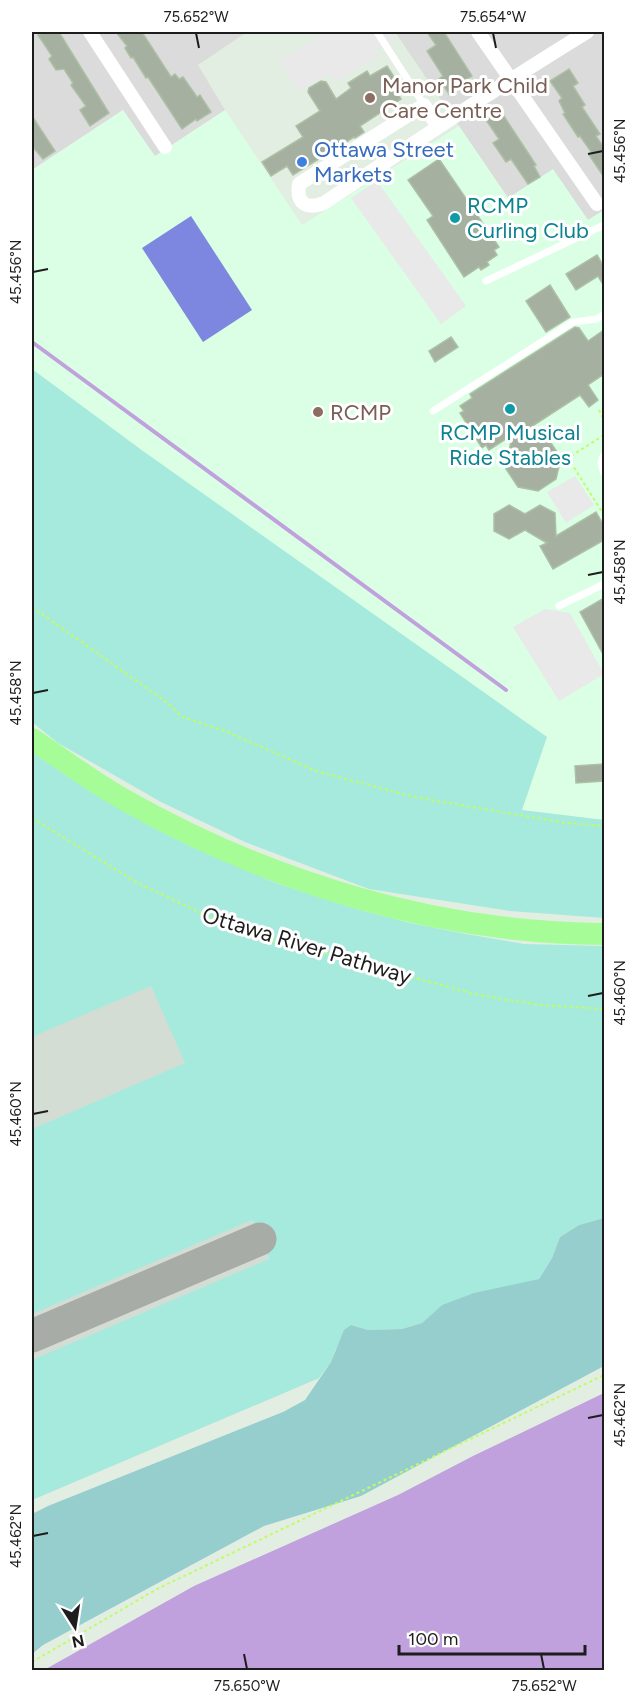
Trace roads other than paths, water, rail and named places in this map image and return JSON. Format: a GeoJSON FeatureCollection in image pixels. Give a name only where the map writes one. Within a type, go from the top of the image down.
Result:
{"type":"FeatureCollection","features":[{"type":"Feature","properties":{"kind":"main road"},"geometry":{"type":"LineString","coordinates":[[32,739],[100,785],[172,825],[251,862],[317,886],[392,908],[468,922],[543,931],[604,934]]}},
{"type":"Feature","properties":{"kind":"street"},"geometry":{"type":"LineString","coordinates":[[90,32],[165,147]]}},
{"type":"Feature","properties":{"kind":"street"},"geometry":{"type":"LineString","coordinates":[[478,32],[597,204]]}},
{"type":"Feature","properties":{"kind":"street"},"geometry":{"type":"LineString","coordinates":[[438,127],[424,105],[299,184],[300,199],[304,205],[309,206],[324,203],[438,127],[510,79],[587,32]]}},
{"type":"Feature","properties":{"kind":"lane"},"geometry":{"type":"LineString","coordinates":[[377,32],[424,105]]}},
{"type":"Feature","properties":{"kind":"lane"},"geometry":{"type":"LineString","coordinates":[[486,281],[604,225]]}},
{"type":"Feature","properties":{"kind":"lane"},"geometry":{"type":"LineString","coordinates":[[433,411],[573,322],[597,319],[604,314]]}},
{"type":"Feature","properties":{"kind":"lane"},"geometry":{"type":"LineString","coordinates":[[604,455],[601,461],[604,473]]}},
{"type":"Feature","properties":{"kind":"lane"},"geometry":{"type":"LineString","coordinates":[[559,606],[604,584]]}},
{"type":"Feature","properties":{"kind":"waterway"},"geometry":{"type":"LineString","coordinates":[[32,342],[506,690]]}},
{"type":"Feature","properties":{"kind":"place","name":"Manor Park Child Care Centre"},"geometry":{"type":"Point","coordinates":[370,98]}},
{"type":"Feature","properties":{"kind":"place","name":"Ottawa Street Markets"},"geometry":{"type":"Point","coordinates":[302,162]}},
{"type":"Feature","properties":{"kind":"place","name":"RCMP Curling Club"},"geometry":{"type":"Point","coordinates":[455,218]}},
{"type":"Feature","properties":{"kind":"place","name":"RCMP Musical Ride Stables"},"geometry":{"type":"Point","coordinates":[510,409]}},
{"type":"Feature","properties":{"kind":"place","name":"RCMP"},"geometry":{"type":"Point","coordinates":[318,412]}}]}
